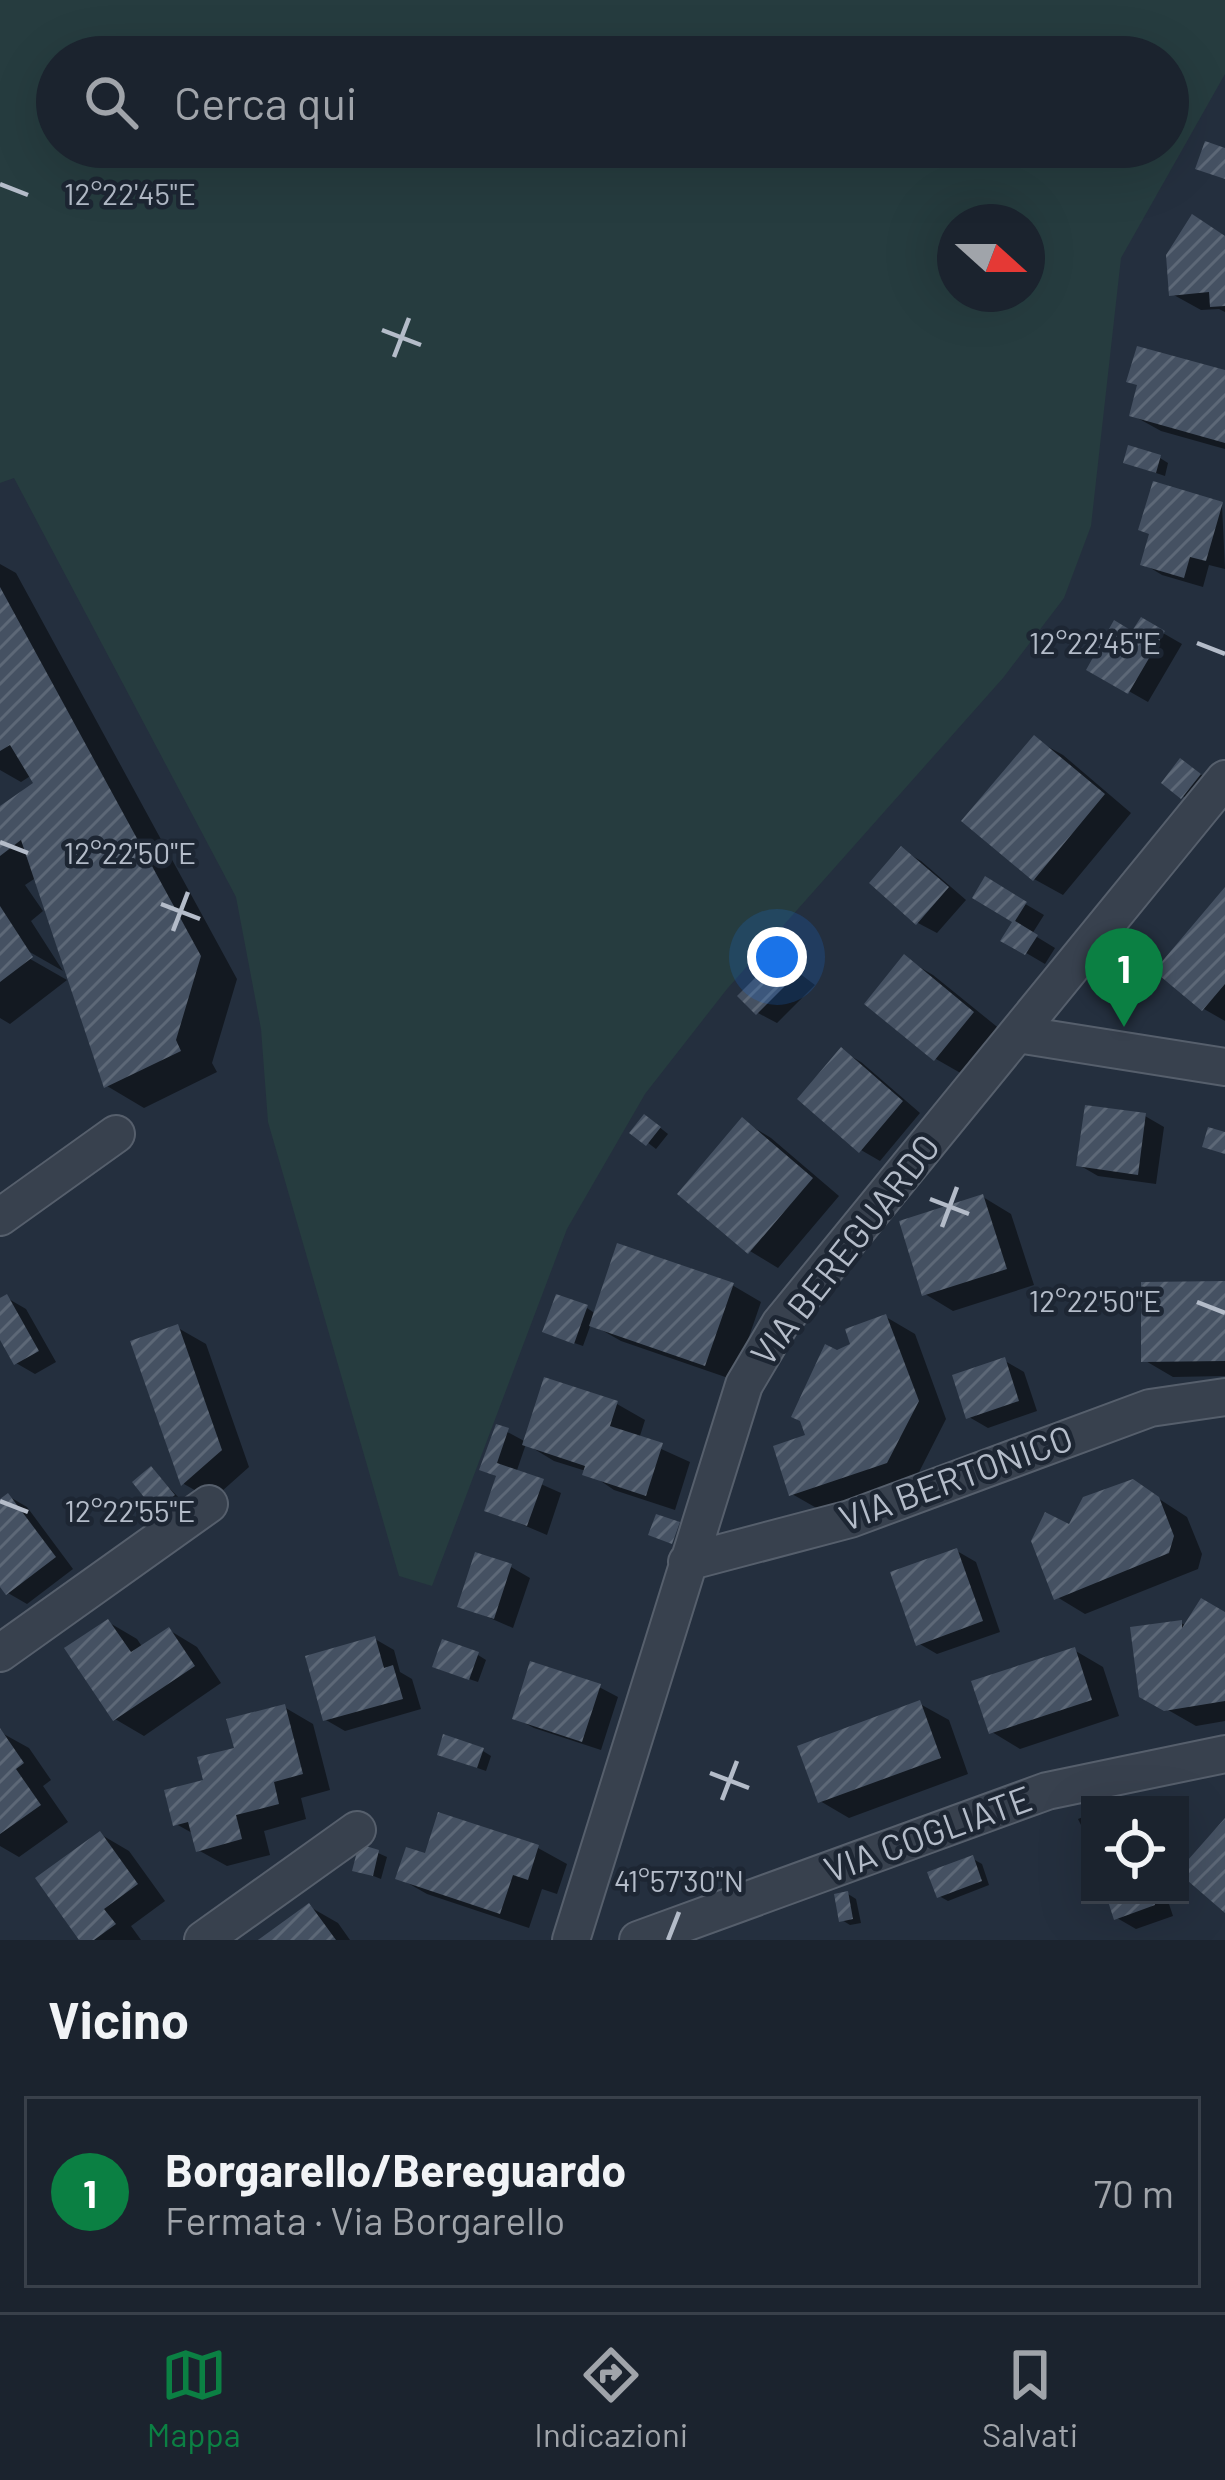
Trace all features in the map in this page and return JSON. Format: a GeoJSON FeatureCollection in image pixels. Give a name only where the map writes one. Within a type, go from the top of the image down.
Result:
{"type":"FeatureCollection","features":[{"type":"Feature","properties":{"kind":"street","name":"VIA BEREGUARDO"},"geometry":{"type":"LineString","coordinates":[[572,1940],[687,1562],[744,1385],[761,1351],[1225,778]]}},
{"type":"Feature","properties":{"kind":"street"},"geometry":{"type":"LineString","coordinates":[[1017,1034],[1225,1067]]}},
{"type":"Feature","properties":{"kind":"street"},"geometry":{"type":"LineString","coordinates":[[0,1217],[116,1134]]}},
{"type":"Feature","properties":{"kind":"street","name":"VIA BERTONICO"},"geometry":{"type":"LineString","coordinates":[[687,1562],[850,1519],[1150,1408],[1225,1397]]}},
{"type":"Feature","properties":{"kind":"street"},"geometry":{"type":"LineString","coordinates":[[0,1653],[208,1504]]}},
{"type":"Feature","properties":{"kind":"street","name":"VIA COGLIATE"},"geometry":{"type":"LineString","coordinates":[[638,1940],[1047,1791],[1225,1754]]}},
{"type":"Feature","properties":{"kind":"street"},"geometry":{"type":"LineString","coordinates":[[203,1940],[357,1830]]}},
{"type":"Feature","properties":{"kind":"green space"},"geometry":{"type":"Polygon","coordinates":[[[0,0],[1225,0],[1225,74],[1189,138],[1189,36],[36,36],[36,168],[1172,168],[1121,258],[1091,526],[1064,598],[1003,678],[727,989],[645,1094],[567,1229],[432,1586],[399,1576],[268,1122],[261,1029],[236,897],[14,478],[0,483],[0,0]]]}},
{"type":"Feature","properties":{"kind":"building"},"geometry":{"type":"Polygon","coordinates":[[[1205,141],[1225,148],[1225,179],[1195,169],[1205,141]]]}},
{"type":"Feature","properties":{"kind":"building"},"geometry":{"type":"Polygon","coordinates":[[[1192,214],[1225,236],[1225,306],[1210,307],[1209,292],[1169,296],[1166,255],[1192,214]]]}},
{"type":"Feature","properties":{"kind":"building"},"geometry":{"type":"Polygon","coordinates":[[[1137,346],[1225,370],[1225,443],[1129,416],[1137,385],[1126,382],[1137,346]]]}},
{"type":"Feature","properties":{"kind":"building"},"geometry":{"type":"Polygon","coordinates":[[[1128,445],[1161,455],[1156,473],[1123,463],[1128,445]]]}},
{"type":"Feature","properties":{"kind":"building"},"geometry":{"type":"Polygon","coordinates":[[[1153,481],[1223,502],[1206,561],[1190,557],[1184,578],[1140,565],[1149,534],[1138,530],[1153,481]]]}},
{"type":"Feature","properties":{"kind":"building"},"geometry":{"type":"Polygon","coordinates":[[[0,587],[201,956],[176,1040],[181,1051],[104,1088],[21,840],[0,856],[0,806],[33,783],[10,745],[0,751],[0,587]]]}},
{"type":"Feature","properties":{"kind":"building"},"geometry":{"type":"Polygon","coordinates":[[[1141,617],[1165,631],[1128,694],[1086,670],[1114,620],[1132,631],[1141,617]]]}},
{"type":"Feature","properties":{"kind":"building"},"geometry":{"type":"Polygon","coordinates":[[[1034,735],[1105,794],[1033,881],[961,821],[1034,735]]]}},
{"type":"Feature","properties":{"kind":"building"},"geometry":{"type":"Polygon","coordinates":[[[1180,758],[1201,774],[1181,799],[1161,783],[1180,758]]]}},
{"type":"Feature","properties":{"kind":"building"},"geometry":{"type":"Polygon","coordinates":[[[901,846],[949,887],[916,925],[869,883],[901,846]]]}},
{"type":"Feature","properties":{"kind":"building"},"geometry":{"type":"Polygon","coordinates":[[[985,876],[1027,902],[1015,921],[1038,935],[1025,955],[1000,941],[1012,922],[972,898],[985,876]]]}},
{"type":"Feature","properties":{"kind":"building"},"geometry":{"type":"Polygon","coordinates":[[[1225,887],[1225,984],[1202,1011],[1154,971],[1225,887]]]}},
{"type":"Feature","properties":{"kind":"building"},"geometry":{"type":"Polygon","coordinates":[[[0,906],[33,957],[0,982],[0,906]]]}},
{"type":"Feature","properties":{"kind":"building"},"geometry":{"type":"Polygon","coordinates":[[[779,954],[798,973],[756,1015],[737,996],[779,954]]]}},
{"type":"Feature","properties":{"kind":"building"},"geometry":{"type":"Polygon","coordinates":[[[904,954],[974,1012],[934,1061],[864,1004],[904,954]]]}},
{"type":"Feature","properties":{"kind":"building"},"geometry":{"type":"Polygon","coordinates":[[[841,1047],[903,1101],[859,1153],[797,1099],[841,1047]]]}},
{"type":"Feature","properties":{"kind":"building"},"geometry":{"type":"Polygon","coordinates":[[[1085,1105],[1146,1113],[1138,1175],[1076,1166],[1085,1105]]]}},
{"type":"Feature","properties":{"kind":"building"},"geometry":{"type":"Polygon","coordinates":[[[644,1114],[661,1127],[646,1146],[629,1133],[644,1114]]]}},
{"type":"Feature","properties":{"kind":"building"},"geometry":{"type":"Polygon","coordinates":[[[742,1117],[813,1178],[748,1254],[677,1194],[742,1117]]]}},
{"type":"Feature","properties":{"kind":"building"},"geometry":{"type":"Polygon","coordinates":[[[1208,1127],[1225,1132],[1225,1154],[1202,1147],[1208,1127]]]}},
{"type":"Feature","properties":{"kind":"building"},"geometry":{"type":"Polygon","coordinates":[[[983,1194],[1007,1269],[922,1296],[899,1221],[983,1194]]]}},
{"type":"Feature","properties":{"kind":"building"},"geometry":{"type":"Polygon","coordinates":[[[617,1243],[734,1283],[705,1366],[589,1326],[617,1243]]]}},
{"type":"Feature","properties":{"kind":"building"},"geometry":{"type":"Polygon","coordinates":[[[1225,1281],[1225,1361],[1141,1362],[1141,1282],[1225,1281]]]}},
{"type":"Feature","properties":{"kind":"building"},"geometry":{"type":"Polygon","coordinates":[[[7,1294],[39,1351],[14,1365],[0,1340],[0,1298],[7,1294]]]}},
{"type":"Feature","properties":{"kind":"building"},"geometry":{"type":"Polygon","coordinates":[[[556,1294],[588,1305],[574,1344],[542,1332],[556,1294]]]}},
{"type":"Feature","properties":{"kind":"building"},"geometry":{"type":"Polygon","coordinates":[[[886,1314],[919,1401],[887,1463],[789,1496],[773,1446],[805,1435],[800,1421],[791,1417],[825,1344],[837,1350],[850,1344],[845,1329],[886,1314]]]}},
{"type":"Feature","properties":{"kind":"building"},"geometry":{"type":"Polygon","coordinates":[[[178,1324],[222,1450],[181,1486],[130,1341],[178,1324]]]}},
{"type":"Feature","properties":{"kind":"building"},"geometry":{"type":"Polygon","coordinates":[[[1005,1357],[1019,1401],[966,1419],[952,1375],[1005,1357]]]}},
{"type":"Feature","properties":{"kind":"building"},"geometry":{"type":"Polygon","coordinates":[[[544,1377],[618,1401],[610,1426],[663,1443],[646,1496],[582,1475],[585,1466],[522,1445],[544,1377]]]}},
{"type":"Feature","properties":{"kind":"building"},"geometry":{"type":"Polygon","coordinates":[[[496,1424],[509,1428],[497,1463],[544,1479],[527,1526],[484,1511],[496,1476],[479,1470],[496,1424]]]}},
{"type":"Feature","properties":{"kind":"building"},"geometry":{"type":"Polygon","coordinates":[[[151,1466],[175,1495],[155,1511],[132,1482],[151,1466]]]}},
{"type":"Feature","properties":{"kind":"building"},"geometry":{"type":"Polygon","coordinates":[[[1133,1479],[1159,1497],[1174,1536],[1169,1553],[1054,1600],[1031,1541],[1045,1512],[1069,1524],[1083,1497],[1133,1479]]]}},
{"type":"Feature","properties":{"kind":"building"},"geometry":{"type":"Polygon","coordinates":[[[8,1493],[56,1557],[6,1595],[0,1587],[0,1499],[8,1493]]]}},
{"type":"Feature","properties":{"kind":"building"},"geometry":{"type":"Polygon","coordinates":[[[656,1514],[680,1522],[672,1544],[648,1535],[656,1514]]]}},
{"type":"Feature","properties":{"kind":"building"},"geometry":{"type":"Polygon","coordinates":[[[957,1548],[983,1621],[916,1646],[890,1572],[957,1548]]]}},
{"type":"Feature","properties":{"kind":"building"},"geometry":{"type":"Polygon","coordinates":[[[475,1552],[512,1564],[494,1619],[457,1607],[475,1552]]]}},
{"type":"Feature","properties":{"kind":"building"},"geometry":{"type":"Polygon","coordinates":[[[1201,1598],[1225,1612],[1225,1701],[1164,1711],[1139,1697],[1130,1627],[1182,1620],[1182,1628],[1201,1598]]]}},
{"type":"Feature","properties":{"kind":"building"},"geometry":{"type":"Polygon","coordinates":[[[108,1619],[131,1652],[169,1627],[195,1666],[113,1721],[64,1648],[108,1619]]]}},
{"type":"Feature","properties":{"kind":"building"},"geometry":{"type":"Polygon","coordinates":[[[375,1636],[384,1668],[393,1665],[403,1699],[323,1721],[305,1656],[375,1636]]]}},
{"type":"Feature","properties":{"kind":"building"},"geometry":{"type":"Polygon","coordinates":[[[442,1639],[479,1652],[469,1680],[432,1667],[442,1639]]]}},
{"type":"Feature","properties":{"kind":"building"},"geometry":{"type":"Polygon","coordinates":[[[1075,1647],[1092,1700],[989,1734],[971,1681],[1075,1647]]]}},
{"type":"Feature","properties":{"kind":"building"},"geometry":{"type":"Polygon","coordinates":[[[530,1661],[601,1684],[582,1742],[512,1719],[530,1661]]]}},
{"type":"Feature","properties":{"kind":"building"},"geometry":{"type":"Polygon","coordinates":[[[920,1700],[941,1758],[818,1803],[797,1746],[920,1700]]]}},
{"type":"Feature","properties":{"kind":"building"},"geometry":{"type":"Polygon","coordinates":[[[285,1704],[303,1774],[274,1782],[279,1804],[236,1815],[242,1839],[196,1852],[188,1822],[173,1826],[164,1790],[203,1780],[197,1757],[234,1748],[226,1719],[285,1704]]]}},
{"type":"Feature","properties":{"kind":"building"},"geometry":{"type":"Polygon","coordinates":[[[0,1728],[24,1763],[16,1769],[41,1805],[0,1834],[0,1728]]]}},
{"type":"Feature","properties":{"kind":"building"},"geometry":{"type":"Polygon","coordinates":[[[443,1734],[484,1748],[477,1768],[437,1755],[443,1734]]]}},
{"type":"Feature","properties":{"kind":"building"},"geometry":{"type":"Polygon","coordinates":[[[438,1812],[539,1845],[528,1880],[513,1875],[500,1914],[395,1879],[406,1847],[425,1853],[438,1812]]]}},
{"type":"Feature","properties":{"kind":"building"},"geometry":{"type":"Polygon","coordinates":[[[1225,1818],[1225,1913],[1189,1882],[1189,1859],[1225,1818]]]}},
{"type":"Feature","properties":{"kind":"building"},"geometry":{"type":"Polygon","coordinates":[[[100,1831],[138,1884],[104,1909],[116,1924],[94,1940],[79,1940],[35,1878],[100,1831]]]}},
{"type":"Feature","properties":{"kind":"building"},"geometry":{"type":"Polygon","coordinates":[[[359,1844],[379,1850],[373,1876],[352,1871],[359,1844]]]}},
{"type":"Feature","properties":{"kind":"building"},"geometry":{"type":"Polygon","coordinates":[[[973,1855],[982,1881],[937,1898],[927,1872],[973,1855]]]}},
{"type":"Feature","properties":{"kind":"building"},"geometry":{"type":"Polygon","coordinates":[[[848,1891],[853,1919],[839,1922],[834,1894],[848,1891]]]}},
{"type":"Feature","properties":{"kind":"building"},"geometry":{"type":"Polygon","coordinates":[[[309,1903],[336,1940],[258,1940],[309,1903]]]}},
{"type":"Feature","properties":{"kind":"building"},"geometry":{"type":"Polygon","coordinates":[[[1109,1904],[1155,1904],[1155,1905],[1114,1920],[1109,1904]]]}},
{"type":"Feature","properties":{"kind":"place","name":"Borgarello/Bereguardo"},"geometry":{"type":"Point","coordinates":[1124,1027]}}]}
